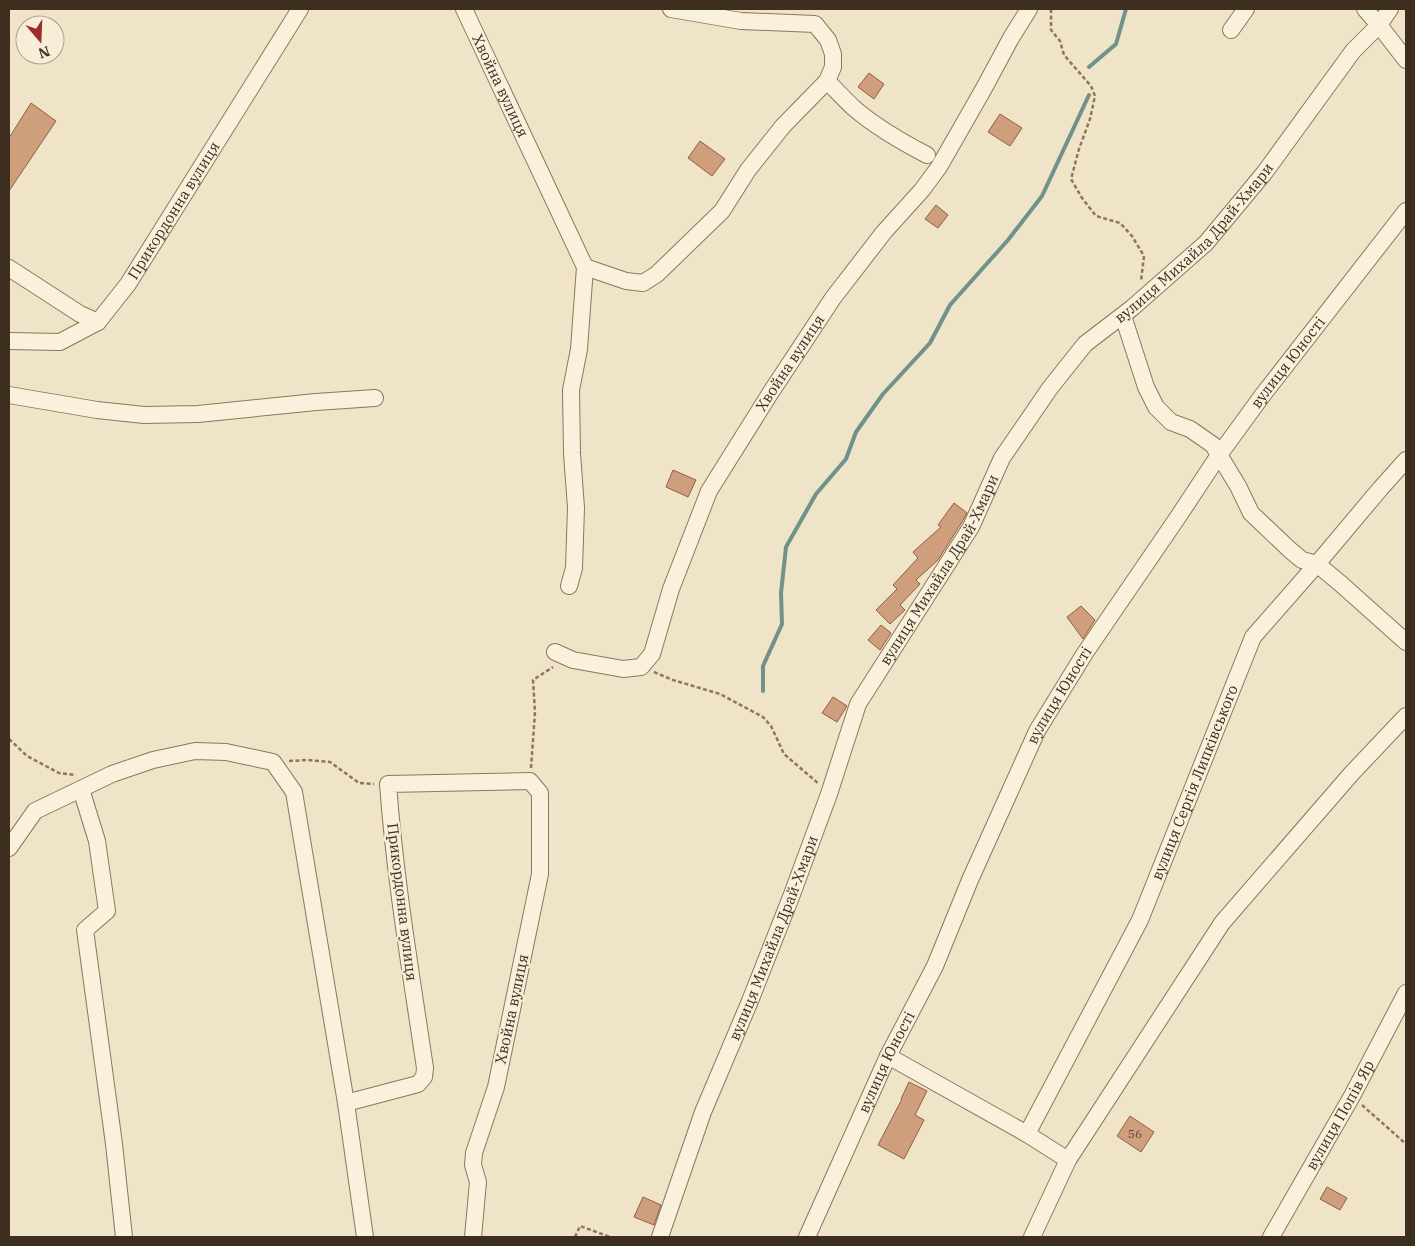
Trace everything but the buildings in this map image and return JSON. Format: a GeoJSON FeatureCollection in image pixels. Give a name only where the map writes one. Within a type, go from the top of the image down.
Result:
{"type":"FeatureCollection","features":[{"type":"Feature","properties":{"kind":"street","name":"Прикордонна вулиця"},"geometry":{"type":"LineString","coordinates":[[98,322],[128,284],[300,9]]}},
{"type":"Feature","properties":{"kind":"street","name":"Хвойна вулиця"},"geometry":{"type":"LineString","coordinates":[[464,9],[585,267]]}},
{"type":"Feature","properties":{"kind":"street"},"geometry":{"type":"LineString","coordinates":[[569,586],[574,568],[576,508],[572,453],[571,390],[579,349],[585,267],[626,281],[642,283],[657,274],[722,211],[748,170],[783,126],[827,81],[833,67],[833,54],[828,40],[815,24],[741,21],[671,9]]}},
{"type":"Feature","properties":{"kind":"street","name":"Хвойна вулиця"},"geometry":{"type":"LineString","coordinates":[[641,667],[652,654],[671,589],[709,490],[833,298],[884,232],[922,190],[939,167],[1029,9]]}},
{"type":"Feature","properties":{"kind":"street"},"geometry":{"type":"LineString","coordinates":[[1231,30],[1246,9]]}},
{"type":"Feature","properties":{"kind":"street"},"geometry":{"type":"LineString","coordinates":[[1364,9],[1406,60]]}},
{"type":"Feature","properties":{"kind":"street","name":"вулиця Михайла Драй-Хмари"},"geometry":{"type":"LineString","coordinates":[[660,1237],[703,1112],[757,984],[829,794],[858,704],[971,527],[1002,458],[1050,388],[1085,344],[1140,302],[1206,243],[1265,172],[1353,51],[1379,25],[1390,9]]}},
{"type":"Feature","properties":{"kind":"street"},"geometry":{"type":"LineString","coordinates":[[827,81],[855,109],[872,122],[927,155]]}},
{"type":"Feature","properties":{"kind":"street","name":"вулиця Юності"},"geometry":{"type":"LineString","coordinates":[[807,1237],[888,1056],[935,966],[970,880],[1037,732],[1085,653],[1219,454],[1406,211]]}},
{"type":"Feature","properties":{"kind":"street"},"geometry":{"type":"LineString","coordinates":[[9,268],[80,314],[98,322]]}},
{"type":"Feature","properties":{"kind":"street"},"geometry":{"type":"LineString","coordinates":[[1122,316],[1146,387],[1156,407],[1171,422],[1190,429],[1213,446],[1238,486],[1251,513],[1290,550],[1302,560],[1317,564],[1406,642]]}},
{"type":"Feature","properties":{"kind":"street"},"geometry":{"type":"LineString","coordinates":[[9,341],[60,342],[98,322]]}},
{"type":"Feature","properties":{"kind":"street"},"geometry":{"type":"LineString","coordinates":[[9,395],[97,410],[144,415],[198,414],[375,398]]}},
{"type":"Feature","properties":{"kind":"street","name":"вулиця Сергія Липківського"},"geometry":{"type":"LineString","coordinates":[[1027,1134],[1140,920],[1253,637],[1406,460]]}},
{"type":"Feature","properties":{"kind":"street"},"geometry":{"type":"LineString","coordinates":[[555,652],[573,660],[624,669],[641,667]]}},
{"type":"Feature","properties":{"kind":"street"},"geometry":{"type":"LineString","coordinates":[[1032,1237],[1068,1160],[1222,923],[1345,781],[1406,716]]}},
{"type":"Feature","properties":{"kind":"street"},"geometry":{"type":"LineString","coordinates":[[9,848],[35,811],[78,782],[195,750],[226,752],[272,762],[294,792],[346,1103],[365,1237]]}},
{"type":"Feature","properties":{"kind":"street"},"geometry":{"type":"LineString","coordinates":[[388,784],[530,781]]}},
{"type":"Feature","properties":{"kind":"street","name":"Хвойна вулиця"},"geometry":{"type":"LineString","coordinates":[[473,1237],[478,1182],[472,1165],[474,1153],[496,1087],[540,874],[540,793],[530,781]]}},
{"type":"Feature","properties":{"kind":"street"},"geometry":{"type":"LineString","coordinates":[[78,782],[97,841],[107,911],[85,930],[114,1144],[124,1237]]}},
{"type":"Feature","properties":{"kind":"street","name":"Прикордонна вулиця"},"geometry":{"type":"LineString","coordinates":[[346,1103],[418,1084],[424,1077],[425,1068],[392,840],[388,784]]}},
{"type":"Feature","properties":{"kind":"street","name":"вулиця Попів Яр"},"geometry":{"type":"LineString","coordinates":[[1271,1237],[1352,1096],[1406,993]]}},
{"type":"Feature","properties":{"kind":"street"},"geometry":{"type":"LineString","coordinates":[[888,1056],[1027,1134],[1068,1160]]}},
{"type":"Feature","properties":{"kind":"path"},"geometry":{"type":"LineString","coordinates":[[1051,9],[1052,30],[1060,41],[1064,55],[1091,86],[1094,96],[1090,119],[1079,149],[1071,180],[1096,216],[1120,223],[1132,236],[1144,256],[1138,298],[1140,302]]}},
{"type":"Feature","properties":{"kind":"path"},"geometry":{"type":"LineString","coordinates":[[530,781],[535,712],[533,680],[557,664],[573,660]]}},
{"type":"Feature","properties":{"kind":"path"},"geometry":{"type":"LineString","coordinates":[[641,667],[673,680],[720,694],[763,717],[771,726],[784,754],[829,794]]}},
{"type":"Feature","properties":{"kind":"path"},"geometry":{"type":"LineString","coordinates":[[9,739],[27,756],[78,782]]}},
{"type":"Feature","properties":{"kind":"path"},"geometry":{"type":"LineString","coordinates":[[272,762],[308,760],[330,762],[358,783],[388,784]]}},
{"type":"Feature","properties":{"kind":"path"},"geometry":{"type":"LineString","coordinates":[[1352,1096],[1406,1144]]}},
{"type":"Feature","properties":{"kind":"path"},"geometry":{"type":"LineString","coordinates":[[575,1237],[580,1226],[610,1237]]}},
{"type":"Feature","properties":{"kind":"waterway"},"geometry":{"type":"LineString","coordinates":[[1089,67],[1116,44],[1126,9]]}},
{"type":"Feature","properties":{"kind":"waterway"},"geometry":{"type":"LineString","coordinates":[[763,691],[763,666],[782,624],[781,593],[786,547],[816,494],[846,459],[856,432],[883,394],[930,343],[950,305],[1008,240],[1042,196],[1089,95]]}}]}
